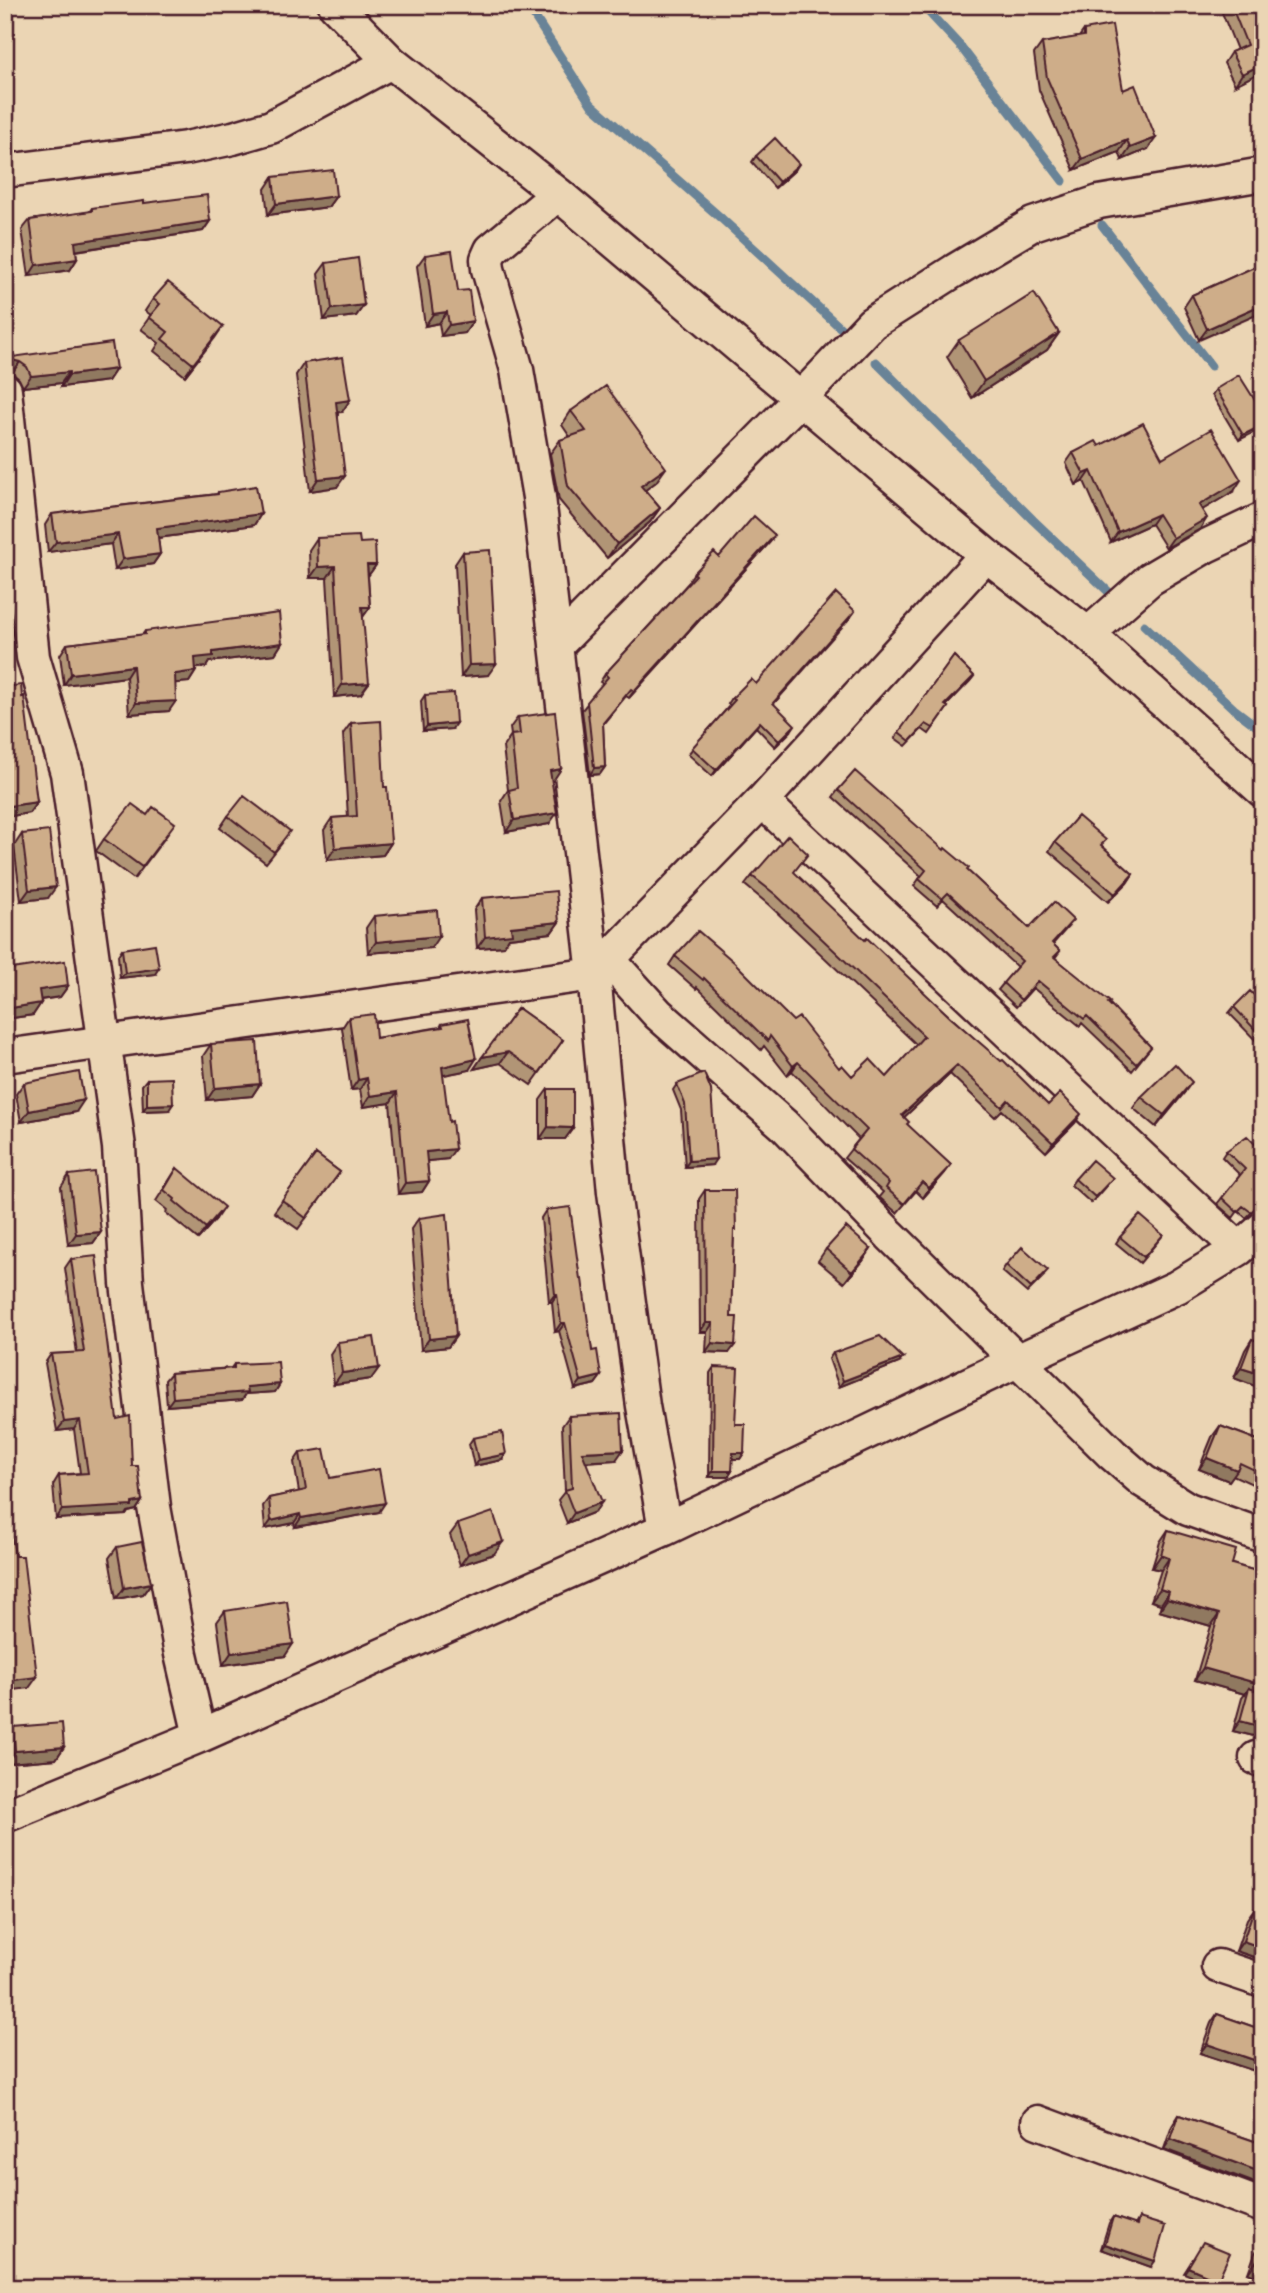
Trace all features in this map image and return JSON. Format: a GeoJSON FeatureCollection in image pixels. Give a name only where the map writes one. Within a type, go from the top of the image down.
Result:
{"type":"FeatureCollection","features":[{"type":"Feature","properties":{"kind":"street"},"geometry":{"type":"LineString","coordinates":[[335,5],[391,62],[558,194],[986,555],[1088,634],[1263,791]]}},
{"type":"Feature","properties":{"kind":"street"},"geometry":{"type":"LineString","coordinates":[[5,172],[173,150],[233,138],[271,127],[391,62]]}},
{"type":"Feature","properties":{"kind":"street"},"geometry":{"type":"LineString","coordinates":[[556,646],[872,323],[1033,225],[1099,202],[1263,174]]}},
{"type":"Feature","properties":{"kind":"street"},"geometry":{"type":"LineString","coordinates":[[558,194],[491,250],[488,269],[517,370],[530,435],[556,646],[601,966],[614,1192],[643,1406],[665,1529]]}},
{"type":"Feature","properties":{"kind":"street"},"geometry":{"type":"LineString","coordinates":[[5,390],[33,657],[66,773],[105,1042],[119,1147],[127,1283],[155,1507],[181,1654],[200,1736]]}},
{"type":"Feature","properties":{"kind":"street"},"geometry":{"type":"LineString","coordinates":[[1088,634],[1150,579],[1206,546],[1263,519]]}},
{"type":"Feature","properties":{"kind":"street"},"geometry":{"type":"LineString","coordinates":[[5,1056],[601,966],[762,801],[986,555]]}},
{"type":"Feature","properties":{"kind":"street"},"geometry":{"type":"LineString","coordinates":[[762,801],[1238,1250]]}},
{"type":"Feature","properties":{"kind":"street"},"geometry":{"type":"LineString","coordinates":[[601,966],[784,1125],[890,1236],[1112,1454],[1143,1481],[1188,1509],[1263,1536]]}},
{"type":"Feature","properties":{"kind":"street"},"geometry":{"type":"LineString","coordinates":[[5,1816],[200,1736],[665,1529],[1177,1287],[1238,1250],[1263,1228]]}},
{"type":"Feature","properties":{"kind":"street"},"geometry":{"type":"LineString","coordinates":[[1217,1966],[1263,1981]]}},
{"type":"Feature","properties":{"kind":"street"},"geometry":{"type":"LineString","coordinates":[[1038,2122],[1263,2206]]}},
{"type":"Feature","properties":{"kind":"building"},"geometry":{"type":"Polygon","coordinates":[[[1231,5],[1263,5],[1263,64],[1242,74],[1231,52],[1247,45],[1231,5]]]}},
{"type":"Feature","properties":{"kind":"building"},"geometry":{"type":"Polygon","coordinates":[[[1112,25],[1123,90],[1135,85],[1156,138],[1130,148],[1127,140],[1082,159],[1047,78],[1042,43],[1084,36],[1084,30],[1112,25]]]}},
{"type":"Feature","properties":{"kind":"building"},"geometry":{"type":"Polygon","coordinates":[[[775,138],[799,164],[779,182],[756,156],[775,138]]]}},
{"type":"Feature","properties":{"kind":"building"},"geometry":{"type":"Polygon","coordinates":[[[333,170],[336,196],[276,204],[273,177],[333,170]]]}},
{"type":"Feature","properties":{"kind":"building"},"geometry":{"type":"Polygon","coordinates":[[[207,195],[210,221],[75,242],[77,259],[36,265],[30,220],[92,211],[92,208],[207,195]]]}},
{"type":"Feature","properties":{"kind":"building"},"geometry":{"type":"Polygon","coordinates":[[[452,251],[458,291],[469,290],[473,321],[449,325],[447,312],[433,314],[425,255],[452,251]]]}},
{"type":"Feature","properties":{"kind":"building"},"geometry":{"type":"Polygon","coordinates":[[[358,258],[364,305],[332,309],[326,263],[358,258]]]}},
{"type":"Feature","properties":{"kind":"building"},"geometry":{"type":"Polygon","coordinates":[[[1263,263],[1263,304],[1207,329],[1192,295],[1263,263]]]}},
{"type":"Feature","properties":{"kind":"building"},"geometry":{"type":"Polygon","coordinates":[[[168,282],[223,326],[193,364],[162,339],[168,332],[149,317],[160,304],[153,299],[168,282]]]}},
{"type":"Feature","properties":{"kind":"building"},"geometry":{"type":"Polygon","coordinates":[[[1034,293],[1059,333],[984,381],[959,340],[1034,293]]]}},
{"type":"Feature","properties":{"kind":"building"},"geometry":{"type":"Polygon","coordinates":[[[112,343],[116,369],[69,375],[69,372],[31,376],[27,367],[12,360],[12,357],[112,343]]]}},
{"type":"Feature","properties":{"kind":"building"},"geometry":{"type":"Polygon","coordinates":[[[343,357],[350,400],[336,402],[345,476],[318,479],[304,363],[343,357]]]}},
{"type":"Feature","properties":{"kind":"building"},"geometry":{"type":"Polygon","coordinates":[[[1239,375],[1263,413],[1263,425],[1243,435],[1216,389],[1239,375]]]}},
{"type":"Feature","properties":{"kind":"building"},"geometry":{"type":"Polygon","coordinates":[[[606,386],[666,468],[641,486],[660,508],[617,544],[568,486],[560,440],[586,431],[571,411],[606,386]]]}},
{"type":"Feature","properties":{"kind":"building"},"geometry":{"type":"Polygon","coordinates":[[[1143,423],[1162,458],[1211,429],[1241,480],[1199,505],[1207,518],[1173,538],[1158,514],[1118,532],[1091,471],[1084,474],[1073,453],[1096,441],[1099,446],[1143,423]]]}},
{"type":"Feature","properties":{"kind":"building"},"geometry":{"type":"Polygon","coordinates":[[[256,486],[261,514],[157,528],[160,554],[123,559],[118,534],[56,542],[52,514],[218,494],[256,486]]]}},
{"type":"Feature","properties":{"kind":"building"},"geometry":{"type":"Polygon","coordinates":[[[754,516],[775,535],[634,691],[631,689],[603,723],[605,767],[594,768],[587,702],[608,677],[605,674],[696,575],[694,573],[714,552],[719,557],[754,516]]]}},
{"type":"Feature","properties":{"kind":"building"},"geometry":{"type":"Polygon","coordinates":[[[359,536],[360,543],[375,542],[376,565],[367,565],[370,607],[362,607],[369,683],[342,685],[335,566],[318,567],[317,538],[359,536]]]}},
{"type":"Feature","properties":{"kind":"building"},"geometry":{"type":"Polygon","coordinates":[[[5,539],[9,564],[5,565],[5,539]]]}},
{"type":"Feature","properties":{"kind":"building"},"geometry":{"type":"Polygon","coordinates":[[[490,550],[496,664],[469,665],[463,552],[490,550]]]}},
{"type":"Feature","properties":{"kind":"building"},"geometry":{"type":"Polygon","coordinates":[[[836,593],[855,611],[773,703],[795,725],[779,741],[760,722],[716,770],[692,748],[735,700],[732,698],[751,679],[756,684],[836,593]]]}},
{"type":"Feature","properties":{"kind":"building"},"geometry":{"type":"Polygon","coordinates":[[[279,613],[282,643],[213,652],[213,656],[195,658],[196,671],[175,674],[176,701],[136,703],[133,666],[71,674],[67,644],[279,613]]]}},
{"type":"Feature","properties":{"kind":"building"},"geometry":{"type":"Polygon","coordinates":[[[954,656],[974,676],[945,705],[948,707],[933,728],[926,724],[910,741],[899,732],[954,656]]]}},
{"type":"Feature","properties":{"kind":"building"},"geometry":{"type":"Polygon","coordinates":[[[21,685],[37,802],[9,806],[5,780],[5,687],[21,685]]]}},
{"type":"Feature","properties":{"kind":"building"},"geometry":{"type":"Polygon","coordinates":[[[454,693],[456,723],[427,726],[425,695],[454,693]]]}},
{"type":"Feature","properties":{"kind":"building"},"geometry":{"type":"Polygon","coordinates":[[[555,712],[561,769],[550,771],[557,813],[514,820],[509,790],[517,788],[511,735],[520,734],[518,717],[555,712]]]}},
{"type":"Feature","properties":{"kind":"building"},"geometry":{"type":"Polygon","coordinates":[[[381,721],[384,787],[387,787],[391,843],[335,848],[332,818],[357,816],[351,723],[381,721]]]}},
{"type":"Feature","properties":{"kind":"building"},"geometry":{"type":"Polygon","coordinates":[[[855,771],[944,850],[945,848],[969,868],[967,870],[1029,928],[1054,902],[1073,920],[1052,943],[1060,951],[1054,957],[1110,1002],[1108,1003],[1151,1047],[1136,1064],[1087,1016],[1084,1019],[1038,981],[1021,1000],[1003,983],[1022,961],[948,893],[942,899],[919,879],[926,870],[838,790],[855,771]]]}},
{"type":"Feature","properties":{"kind":"building"},"geometry":{"type":"Polygon","coordinates":[[[244,796],[290,831],[274,852],[228,816],[244,796]]]}},
{"type":"Feature","properties":{"kind":"building"},"geometry":{"type":"Polygon","coordinates":[[[132,804],[147,815],[153,807],[175,823],[142,867],[104,839],[132,804]]]}},
{"type":"Feature","properties":{"kind":"building"},"geometry":{"type":"Polygon","coordinates":[[[1078,816],[1106,840],[1101,845],[1133,874],[1115,894],[1055,842],[1078,816]]]}},
{"type":"Feature","properties":{"kind":"building"},"geometry":{"type":"Polygon","coordinates":[[[49,831],[56,887],[29,890],[22,834],[49,831]]]}},
{"type":"Feature","properties":{"kind":"building"},"geometry":{"type":"Polygon","coordinates":[[[788,835],[808,854],[794,872],[865,940],[867,938],[950,1017],[1003,1060],[1048,1105],[1060,1093],[1081,1114],[1053,1143],[1008,1100],[1002,1107],[957,1065],[902,1115],[909,1122],[907,1124],[951,1165],[929,1188],[922,1182],[904,1204],[886,1188],[889,1183],[851,1149],[867,1130],[798,1062],[793,1066],[770,1036],[768,1041],[704,978],[703,980],[675,956],[698,931],[734,962],[793,1021],[799,1017],[839,1068],[842,1065],[852,1076],[870,1059],[887,1077],[924,1036],[776,895],[752,876],[788,835]]]}},
{"type":"Feature","properties":{"kind":"building"},"geometry":{"type":"Polygon","coordinates":[[[556,891],[559,922],[511,927],[512,934],[485,937],[482,898],[556,891]]]}},
{"type":"Feature","properties":{"kind":"building"},"geometry":{"type":"Polygon","coordinates":[[[437,910],[439,936],[376,942],[374,916],[437,910]]]}},
{"type":"Feature","properties":{"kind":"building"},"geometry":{"type":"Polygon","coordinates":[[[155,944],[159,968],[125,973],[122,949],[155,944]]]}},
{"type":"Feature","properties":{"kind":"building"},"geometry":{"type":"Polygon","coordinates":[[[65,961],[68,986],[39,990],[41,1003],[11,1008],[5,970],[65,961]]]}},
{"type":"Feature","properties":{"kind":"building"},"geometry":{"type":"Polygon","coordinates":[[[1250,991],[1263,1004],[1263,1038],[1234,1007],[1250,991]]]}},
{"type":"Feature","properties":{"kind":"building"},"geometry":{"type":"Polygon","coordinates":[[[518,1008],[563,1040],[539,1073],[508,1052],[482,1057],[518,1008]]]}},
{"type":"Feature","properties":{"kind":"building"},"geometry":{"type":"Polygon","coordinates":[[[374,1014],[376,1038],[443,1027],[442,1024],[468,1019],[476,1059],[442,1067],[455,1149],[426,1152],[429,1181],[405,1183],[397,1092],[370,1096],[367,1078],[358,1080],[349,1017],[374,1014]]]}},
{"type":"Feature","properties":{"kind":"building"},"geometry":{"type":"Polygon","coordinates":[[[257,1041],[260,1084],[215,1088],[211,1044],[257,1041]]]}},
{"type":"Feature","properties":{"kind":"building"},"geometry":{"type":"Polygon","coordinates":[[[1175,1064],[1192,1082],[1164,1115],[1141,1097],[1175,1064]]]}},
{"type":"Feature","properties":{"kind":"building"},"geometry":{"type":"Polygon","coordinates":[[[79,1072],[84,1100],[29,1111],[24,1083],[79,1072]]]}},
{"type":"Feature","properties":{"kind":"building"},"geometry":{"type":"Polygon","coordinates":[[[704,1073],[711,1090],[716,1159],[689,1161],[685,1104],[677,1084],[704,1073]]]}},
{"type":"Feature","properties":{"kind":"building"},"geometry":{"type":"Polygon","coordinates":[[[172,1078],[173,1104],[147,1105],[147,1079],[172,1078]]]}},
{"type":"Feature","properties":{"kind":"building"},"geometry":{"type":"Polygon","coordinates":[[[548,1089],[573,1089],[573,1128],[548,1127],[548,1089]]]}},
{"type":"Feature","properties":{"kind":"building"},"geometry":{"type":"Polygon","coordinates":[[[1247,1136],[1258,1147],[1263,1144],[1263,1184],[1258,1189],[1263,1193],[1263,1200],[1251,1212],[1243,1206],[1237,1212],[1222,1198],[1245,1169],[1226,1151],[1247,1136]]]}},
{"type":"Feature","properties":{"kind":"building"},"geometry":{"type":"Polygon","coordinates":[[[316,1154],[340,1172],[306,1218],[282,1200],[316,1154]]]}},
{"type":"Feature","properties":{"kind":"building"},"geometry":{"type":"Polygon","coordinates":[[[1092,1160],[1113,1178],[1095,1197],[1075,1179],[1092,1160]]]}},
{"type":"Feature","properties":{"kind":"building"},"geometry":{"type":"Polygon","coordinates":[[[177,1168],[224,1207],[206,1228],[164,1190],[177,1168]]]}},
{"type":"Feature","properties":{"kind":"building"},"geometry":{"type":"Polygon","coordinates":[[[94,1172],[101,1232],[76,1234],[69,1175],[94,1172]]]}},
{"type":"Feature","properties":{"kind":"building"},"geometry":{"type":"Polygon","coordinates":[[[705,1190],[735,1190],[736,1230],[731,1317],[737,1317],[735,1345],[712,1343],[713,1323],[706,1323],[705,1190]]]}},
{"type":"Feature","properties":{"kind":"building"},"geometry":{"type":"Polygon","coordinates":[[[570,1207],[592,1351],[597,1350],[601,1376],[581,1381],[565,1323],[561,1323],[555,1294],[546,1210],[570,1207]]]}},
{"type":"Feature","properties":{"kind":"building"},"geometry":{"type":"Polygon","coordinates":[[[447,1214],[456,1336],[429,1339],[419,1218],[447,1214]]]}},
{"type":"Feature","properties":{"kind":"building"},"geometry":{"type":"Polygon","coordinates":[[[1140,1215],[1163,1235],[1144,1257],[1120,1237],[1140,1215]]]}},
{"type":"Feature","properties":{"kind":"building"},"geometry":{"type":"Polygon","coordinates":[[[846,1227],[871,1249],[852,1272],[826,1249],[846,1227]]]}},
{"type":"Feature","properties":{"kind":"building"},"geometry":{"type":"Polygon","coordinates":[[[1022,1247],[1048,1270],[1031,1288],[1006,1265],[1022,1247]]]}},
{"type":"Feature","properties":{"kind":"building"},"geometry":{"type":"Polygon","coordinates":[[[96,1256],[117,1419],[130,1416],[132,1466],[138,1466],[142,1501],[132,1503],[132,1506],[62,1510],[59,1475],[88,1473],[80,1420],[64,1422],[51,1354],[84,1352],[71,1259],[96,1256]]]}},
{"type":"Feature","properties":{"kind":"building"},"geometry":{"type":"Polygon","coordinates":[[[880,1336],[903,1358],[843,1381],[833,1353],[880,1336]]]}},
{"type":"Feature","properties":{"kind":"building"},"geometry":{"type":"Polygon","coordinates":[[[374,1337],[379,1368],[342,1373],[338,1342],[374,1337]]]}},
{"type":"Feature","properties":{"kind":"building"},"geometry":{"type":"Polygon","coordinates":[[[1252,1339],[1263,1343],[1263,1375],[1241,1368],[1252,1339]]]}},
{"type":"Feature","properties":{"kind":"building"},"geometry":{"type":"Polygon","coordinates":[[[278,1362],[280,1384],[247,1387],[248,1392],[173,1398],[171,1373],[234,1368],[234,1364],[278,1362]]]}},
{"type":"Feature","properties":{"kind":"building"},"geometry":{"type":"Polygon","coordinates":[[[714,1367],[738,1368],[735,1424],[745,1424],[744,1453],[733,1453],[732,1471],[713,1471],[714,1367]]]}},
{"type":"Feature","properties":{"kind":"building"},"geometry":{"type":"Polygon","coordinates":[[[621,1413],[623,1450],[582,1452],[602,1502],[574,1513],[565,1490],[572,1488],[569,1416],[621,1413]]]}},
{"type":"Feature","properties":{"kind":"building"},"geometry":{"type":"Polygon","coordinates":[[[1220,1426],[1263,1442],[1263,1474],[1240,1463],[1237,1470],[1207,1458],[1220,1426]]]}},
{"type":"Feature","properties":{"kind":"building"},"geometry":{"type":"Polygon","coordinates":[[[502,1432],[506,1454],[478,1460],[473,1438],[502,1432]]]}},
{"type":"Feature","properties":{"kind":"building"},"geometry":{"type":"Polygon","coordinates":[[[324,1449],[330,1478],[379,1469],[385,1503],[301,1518],[300,1514],[271,1521],[269,1498],[306,1490],[300,1453],[324,1449]]]}},
{"type":"Feature","properties":{"kind":"building"},"geometry":{"type":"Polygon","coordinates":[[[5,1487],[15,1556],[23,1556],[37,1677],[5,1681],[5,1487]]]}},
{"type":"Feature","properties":{"kind":"building"},"geometry":{"type":"Polygon","coordinates":[[[493,1512],[503,1542],[468,1554],[458,1524],[493,1512]]]}},
{"type":"Feature","properties":{"kind":"building"},"geometry":{"type":"Polygon","coordinates":[[[1168,1530],[1236,1550],[1232,1564],[1263,1573],[1263,1685],[1203,1668],[1219,1614],[1167,1599],[1169,1592],[1160,1589],[1169,1558],[1161,1555],[1168,1530]]]}},
{"type":"Feature","properties":{"kind":"building"},"geometry":{"type":"Polygon","coordinates":[[[142,1542],[151,1583],[124,1588],[117,1547],[142,1542]]]}},
{"type":"Feature","properties":{"kind":"building"},"geometry":{"type":"Polygon","coordinates":[[[287,1601],[293,1644],[231,1653],[225,1611],[287,1601]]]}},
{"type":"Feature","properties":{"kind":"building"},"geometry":{"type":"Polygon","coordinates":[[[1249,1688],[1263,1693],[1263,1727],[1240,1721],[1249,1688]]]}},
{"type":"Feature","properties":{"kind":"building"},"geometry":{"type":"Polygon","coordinates":[[[62,1723],[64,1747],[15,1751],[13,1727],[62,1723]]]}},
{"type":"Feature","properties":{"kind":"building"},"geometry":{"type":"Polygon","coordinates":[[[1254,1909],[1263,1912],[1263,1948],[1243,1941],[1254,1909]]]}},
{"type":"Feature","properties":{"kind":"building"},"geometry":{"type":"Polygon","coordinates":[[[1217,2014],[1263,2030],[1263,2063],[1207,2044],[1217,2014]]]}},
{"type":"Feature","properties":{"kind":"building"},"geometry":{"type":"Polygon","coordinates":[[[1179,2115],[1263,2144],[1263,2173],[1171,2139],[1179,2115]]]}},
{"type":"Feature","properties":{"kind":"building"},"geometry":{"type":"Polygon","coordinates":[[[1113,2217],[1137,2225],[1139,2218],[1165,2226],[1155,2261],[1105,2244],[1113,2217]]]}},
{"type":"Feature","properties":{"kind":"building"},"geometry":{"type":"Polygon","coordinates":[[[1203,2242],[1230,2253],[1218,2280],[1188,2267],[1203,2242]]]}},
{"type":"Feature","properties":{"kind":"building"},"geometry":{"type":"Polygon","coordinates":[[[1263,2243],[1263,2264],[1256,2262],[1263,2243]]]}},
{"type":"Feature","properties":{"kind":"waterway"},"geometry":{"type":"LineString","coordinates":[[527,5],[591,104],[845,332]]}},
{"type":"Feature","properties":{"kind":"waterway"},"geometry":{"type":"LineString","coordinates":[[922,5],[961,47],[1063,181]]}},
{"type":"Feature","properties":{"kind":"waterway"},"geometry":{"type":"LineString","coordinates":[[1102,225],[1211,366]]}},
{"type":"Feature","properties":{"kind":"waterway"},"geometry":{"type":"LineString","coordinates":[[876,362],[1033,520],[1113,596]]}},
{"type":"Feature","properties":{"kind":"waterway"},"geometry":{"type":"LineString","coordinates":[[1144,625],[1234,709],[1263,731]]}}]}
